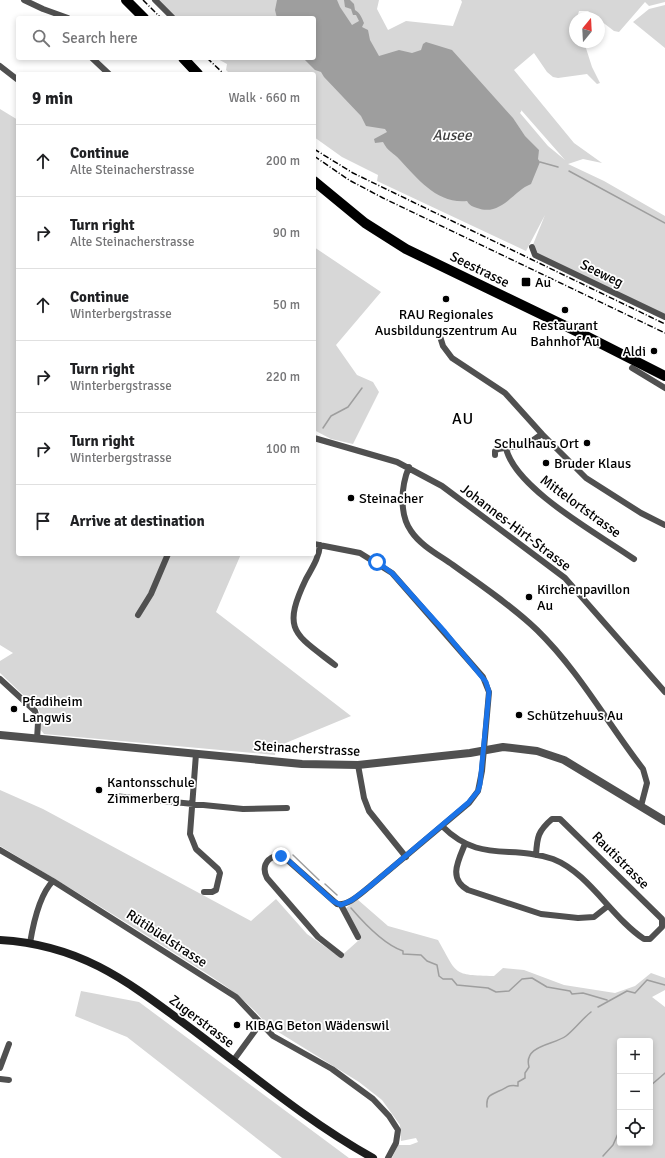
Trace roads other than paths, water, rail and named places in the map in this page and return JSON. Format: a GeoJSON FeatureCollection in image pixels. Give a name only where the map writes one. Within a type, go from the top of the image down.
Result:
{"type":"FeatureCollection","features":[{"type":"Feature","properties":{"kind":"main road"},"geometry":{"type":"LineString","coordinates":[[126,0],[142,16]]}},
{"type":"Feature","properties":{"kind":"main road"},"geometry":{"type":"LineString","coordinates":[[185,60],[196,72]]}},
{"type":"Feature","properties":{"kind":"main road","name":"Seestrasse"},"geometry":{"type":"LineString","coordinates":[[316,183],[365,223],[401,246],[665,376]]}},
{"type":"Feature","properties":{"kind":"main road","name":"Zugerstrasse"},"geometry":{"type":"LineString","coordinates":[[0,940],[30,943],[77,956],[110,972],[153,1001],[307,1115],[373,1158]]}},
{"type":"Feature","properties":{"kind":"street"},"geometry":{"type":"LineString","coordinates":[[24,0],[62,16]]}},
{"type":"Feature","properties":{"kind":"street"},"geometry":{"type":"LineString","coordinates":[[155,0],[172,16]]}},
{"type":"Feature","properties":{"kind":"street"},"geometry":{"type":"LineString","coordinates":[[94,60],[107,72]]}},
{"type":"Feature","properties":{"kind":"street"},"geometry":{"type":"LineString","coordinates":[[0,66],[16,78]]}},
{"type":"Feature","properties":{"kind":"street","name":"Seeweg"},"geometry":{"type":"LineString","coordinates":[[532,247],[535,255],[665,317]]}},
{"type":"Feature","properties":{"kind":"street"},"geometry":{"type":"LineString","coordinates":[[438,330],[444,346],[452,358],[505,393],[542,434],[586,478],[641,513],[665,525]]}},
{"type":"Feature","properties":{"kind":"street"},"geometry":{"type":"LineString","coordinates":[[632,368],[665,388]]}},
{"type":"Feature","properties":{"kind":"street"},"geometry":{"type":"LineString","coordinates":[[495,454],[495,451],[498,449],[526,445],[542,434]]}},
{"type":"Feature","properties":{"kind":"street","name":"Johannes-Hirt-Strasse"},"geometry":{"type":"LineString","coordinates":[[316,439],[376,454],[409,467],[442,486],[557,571],[572,584],[654,676],[665,692]]}},
{"type":"Feature","properties":{"kind":"street","name":"Mittelortstrasse"},"geometry":{"type":"LineString","coordinates":[[506,448],[518,472],[532,486],[580,523],[634,559]]}},
{"type":"Feature","properties":{"kind":"street"},"geometry":{"type":"LineString","coordinates":[[409,467],[405,480],[403,507],[405,520],[412,533],[427,546],[518,613],[562,658],[643,769],[648,783],[641,806]]}},
{"type":"Feature","properties":{"kind":"street"},"geometry":{"type":"LineString","coordinates":[[335,665],[300,638],[294,627],[294,608],[305,581],[318,556],[317,544],[360,553],[392,573],[484,677],[489,692],[482,771],[478,791],[468,803],[406,857],[352,900],[341,905]]}},
{"type":"Feature","properties":{"kind":"street"},"geometry":{"type":"LineString","coordinates":[[138,615],[151,594],[167,556]]}},
{"type":"Feature","properties":{"kind":"street"},"geometry":{"type":"LineString","coordinates":[[0,679],[35,711],[38,723],[37,739]]}},
{"type":"Feature","properties":{"kind":"street","name":"Steinacherstrasse"},"geometry":{"type":"LineString","coordinates":[[0,735],[302,764],[358,765],[512,747],[550,755],[572,764],[665,821]]}},
{"type":"Feature","properties":{"kind":"street"},"geometry":{"type":"LineString","coordinates":[[196,754],[190,834],[202,856],[218,869],[220,874],[216,890],[212,892],[204,892]]}},
{"type":"Feature","properties":{"kind":"street"},"geometry":{"type":"LineString","coordinates":[[358,765],[364,798],[369,811],[406,857]]}},
{"type":"Feature","properties":{"kind":"street"},"geometry":{"type":"LineString","coordinates":[[114,796],[244,809],[287,808]]}},
{"type":"Feature","properties":{"kind":"street","name":"Rautistrasse"},"geometry":{"type":"LineString","coordinates":[[552,819],[560,819],[662,919],[663,925],[650,939],[644,939],[569,868],[552,859],[536,855],[537,838],[541,830],[552,819]]}},
{"type":"Feature","properties":{"kind":"street"},"geometry":{"type":"LineString","coordinates":[[442,826],[452,836],[466,844],[487,851],[536,855]]}},
{"type":"Feature","properties":{"kind":"street"},"geometry":{"type":"LineString","coordinates":[[466,844],[456,871],[456,877],[460,886],[468,890],[541,914],[578,918],[594,917],[608,906]]}},
{"type":"Feature","properties":{"kind":"street","name":"Rütibüelstrasse"},"geometry":{"type":"LineString","coordinates":[[0,850],[53,881],[236,997],[273,1036],[332,1069],[381,1106],[398,1130],[396,1143],[389,1156]]}},
{"type":"Feature","properties":{"kind":"street"},"geometry":{"type":"LineString","coordinates":[[341,955],[318,937],[267,878],[264,870],[266,864],[273,857],[284,857],[333,901],[341,905],[358,937]]}},
{"type":"Feature","properties":{"kind":"street"},"geometry":{"type":"LineString","coordinates":[[30,943],[32,929],[45,891],[53,881]]}},
{"type":"Feature","properties":{"kind":"street"},"geometry":{"type":"LineString","coordinates":[[233,1061],[260,1024]]}},
{"type":"Feature","properties":{"kind":"street"},"geometry":{"type":"LineString","coordinates":[[0,1068],[10,1044]]}},
{"type":"Feature","properties":{"kind":"street"},"geometry":{"type":"LineString","coordinates":[[0,1079],[8,1080]]}},
{"type":"Feature","properties":{"kind":"water","name":"Ausee"},"geometry":{"type":"Polygon","coordinates":[[[277,0],[337,0],[352,25],[359,21],[356,15],[353,15],[351,9],[345,7],[344,0],[350,0],[354,4],[355,10],[362,17],[364,23],[362,27],[368,30],[370,40],[379,56],[399,50],[412,53],[421,50],[423,44],[426,42],[452,50],[513,118],[525,136],[539,150],[538,159],[540,162],[531,184],[524,187],[500,206],[485,210],[469,204],[467,201],[446,199],[429,189],[389,150],[383,142],[375,143],[374,139],[387,132],[385,129],[366,126],[361,116],[321,72],[315,70],[305,60],[316,60],[316,16],[276,16],[275,10],[277,0]]]}},
{"type":"Feature","properties":{"kind":"waterway"},"geometry":{"type":"LineString","coordinates":[[540,162],[558,167]]}},
{"type":"Feature","properties":{"kind":"waterway"},"geometry":{"type":"LineString","coordinates":[[569,171],[665,223]]}},
{"type":"Feature","properties":{"kind":"waterway"},"geometry":{"type":"LineString","coordinates":[[323,428],[331,416],[348,407],[362,388]]}},
{"type":"Feature","properties":{"kind":"waterway"},"geometry":{"type":"LineString","coordinates":[[293,855],[319,880]]}},
{"type":"Feature","properties":{"kind":"waterway"},"geometry":{"type":"LineString","coordinates":[[325,884],[337,895]]}},
{"type":"Feature","properties":{"kind":"waterway"},"geometry":{"type":"LineString","coordinates":[[351,908],[389,944],[403,951],[403,954],[421,955],[427,961],[437,965],[439,976],[443,979],[452,979],[457,985],[488,988],[496,992],[509,991],[522,979],[532,978],[547,987],[570,991],[572,994],[583,993],[607,1000]]}},
{"type":"Feature","properties":{"kind":"waterway"},"geometry":{"type":"LineString","coordinates":[[598,1007],[627,991],[635,993],[647,980],[665,985]]}},
{"type":"Feature","properties":{"kind":"waterway"},"geometry":{"type":"LineString","coordinates":[[487,1107],[487,1100],[491,1095],[510,1086],[518,1086],[518,1082],[525,1078],[525,1073],[529,1067],[528,1060],[535,1050],[566,1036],[591,1012]]}},
{"type":"Feature","properties":{"kind":"waterway"},"geometry":{"type":"LineString","coordinates":[[653,1083],[665,1073]]}},
{"type":"Feature","properties":{"kind":"waterway"},"geometry":{"type":"LineString","coordinates":[[603,1156],[613,1145],[617,1136]]}},
{"type":"Feature","properties":{"kind":"railway"},"geometry":{"type":"LineString","coordinates":[[143,0],[159,16]]}},
{"type":"Feature","properties":{"kind":"railway"},"geometry":{"type":"LineString","coordinates":[[209,60],[222,72]]}},
{"type":"Feature","properties":{"kind":"railway"},"geometry":{"type":"LineString","coordinates":[[316,150],[353,173],[665,324]]}},
{"type":"Feature","properties":{"kind":"railway"},"geometry":{"type":"LineString","coordinates":[[316,157],[349,180],[383,198],[665,333]]}},
{"type":"Feature","properties":{"kind":"place","name":"Au"},"geometry":{"type":"Point","coordinates":[526,282]}},
{"type":"Feature","properties":{"kind":"place","name":"RAU Regionales Ausbildungszentrum Au"},"geometry":{"type":"Point","coordinates":[446,299]}},
{"type":"Feature","properties":{"kind":"place","name":"Restaurant Bahnhof Au"},"geometry":{"type":"Point","coordinates":[565,310]}},
{"type":"Feature","properties":{"kind":"place","name":"Aldi"},"geometry":{"type":"Point","coordinates":[654,351]}},
{"type":"Feature","properties":{"kind":"place","name":"Schulhaus Ort"},"geometry":{"type":"Point","coordinates":[587,443]}},
{"type":"Feature","properties":{"kind":"place","name":"Bruder Klaus"},"geometry":{"type":"Point","coordinates":[546,463]}},
{"type":"Feature","properties":{"kind":"place","name":"Steinacher"},"geometry":{"type":"Point","coordinates":[351,498]}},
{"type":"Feature","properties":{"kind":"place","name":"Kirchenpavillon Au"},"geometry":{"type":"Point","coordinates":[529,597]}},
{"type":"Feature","properties":{"kind":"place","name":"Pfadiheim Langwis"},"geometry":{"type":"Point","coordinates":[14,709]}},
{"type":"Feature","properties":{"kind":"place","name":"Schützehuus Au"},"geometry":{"type":"Point","coordinates":[519,715]}},
{"type":"Feature","properties":{"kind":"place","name":"Kantonsschule Zimmerberg"},"geometry":{"type":"Point","coordinates":[99,790]}},
{"type":"Feature","properties":{"kind":"place","name":"KIBAG Beton Wädenswil"},"geometry":{"type":"Point","coordinates":[237,1025]}},
{"type":"Feature","properties":{"kind":"district","name":"AU"},"geometry":{"type":"Point","coordinates":[463,418]}}]}
